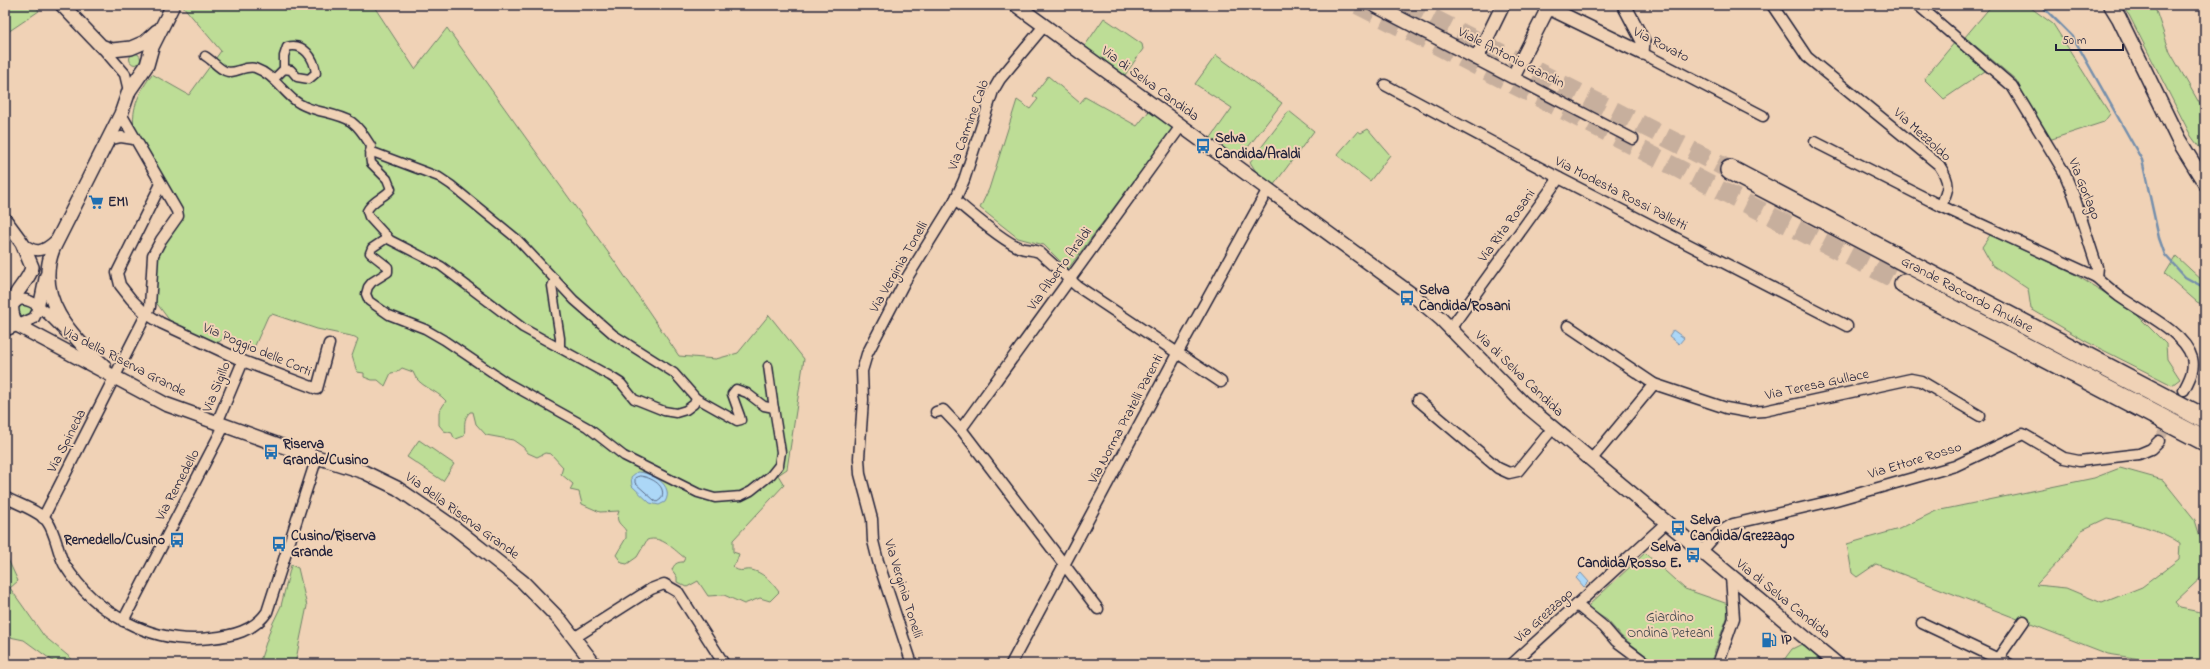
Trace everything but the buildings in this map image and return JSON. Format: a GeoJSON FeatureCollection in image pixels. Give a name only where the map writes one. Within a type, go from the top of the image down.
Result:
{"type":"FeatureCollection","features":[{"type":"Feature","properties":{"kind":"highway","name":"Grande Raccordo Anulare"},"geometry":{"type":"LineString","coordinates":[[1730,170],[2205,419]]}},
{"type":"Feature","properties":{"kind":"highway","name":"Grande Raccordo Anulare"},"geometry":{"type":"LineString","coordinates":[[1904,284],[2205,441]]}},
{"type":"Feature","properties":{"kind":"main road"},"geometry":{"type":"LineString","coordinates":[[2111,5],[2119,18],[2178,139],[2205,183]]}},
{"type":"Feature","properties":{"kind":"street"},"geometry":{"type":"LineString","coordinates":[[62,5],[125,74],[129,91]]}},
{"type":"Feature","properties":{"kind":"street"},"geometry":{"type":"LineString","coordinates":[[5,331],[32,320],[39,306],[49,262],[60,236],[121,114],[129,91],[147,65],[152,47],[173,5]]}},
{"type":"Feature","properties":{"kind":"street","name":"Via di Selva Candida"},"geometry":{"type":"LineString","coordinates":[[1016,5],[1414,296],[1450,329],[1506,387],[1553,428],[1836,664]]}},
{"type":"Feature","properties":{"kind":"street","name":"Viale Antonio Gandin"},"geometry":{"type":"LineString","coordinates":[[1374,5],[1633,139]]}},
{"type":"Feature","properties":{"kind":"street"},"geometry":{"type":"LineString","coordinates":[[1477,58],[1503,5]]}},
{"type":"Feature","properties":{"kind":"street"},"geometry":{"type":"LineString","coordinates":[[1624,5],[1643,41],[1642,53]]}},
{"type":"Feature","properties":{"kind":"street","name":"Via Mezzoldo"},"geometry":{"type":"LineString","coordinates":[[1772,5],[1807,58],[1939,165],[1946,178],[1948,188],[1941,206]]}},
{"type":"Feature","properties":{"kind":"street","name":"Via Gorlago"},"geometry":{"type":"LineString","coordinates":[[1918,5],[2008,80],[2028,110],[2064,172],[2074,196],[2097,267],[2096,277]]}},
{"type":"Feature","properties":{"kind":"street"},"geometry":{"type":"LineString","coordinates":[[1513,77],[1546,6]]}},
{"type":"Feature","properties":{"kind":"street","name":"Via Rovato"},"geometry":{"type":"LineString","coordinates":[[1546,6],[1642,53],[1763,116]]}},
{"type":"Feature","properties":{"kind":"street"},"geometry":{"type":"LineString","coordinates":[[101,46],[112,50],[119,50],[144,42],[153,36],[166,18]]}},
{"type":"Feature","properties":{"kind":"street","name":"Via Carmine Calò"},"geometry":{"type":"LineString","coordinates":[[955,200],[964,180],[993,92],[1000,79],[1044,26]]}},
{"type":"Feature","properties":{"kind":"street"},"geometry":{"type":"LineString","coordinates":[[205,56],[225,71],[233,72],[249,67],[263,72],[274,79],[292,98],[301,104],[334,114],[353,123],[371,146],[371,163],[387,179],[391,189],[387,194],[372,203],[367,211],[369,217],[390,240],[441,266],[523,328],[621,383],[634,399],[650,406],[676,413],[694,404],[696,398]]}},
{"type":"Feature","properties":{"kind":"street"},"geometry":{"type":"LineString","coordinates":[[274,79],[287,66]]}},
{"type":"Feature","properties":{"kind":"street","name":"Via Modesta Rossi Palletti"},"geometry":{"type":"LineString","coordinates":[[1385,84],[1559,178],[1847,326]]}},
{"type":"Feature","properties":{"kind":"street"},"geometry":{"type":"LineString","coordinates":[[121,114],[134,139],[177,211],[178,216],[160,240],[153,255],[148,309]]}},
{"type":"Feature","properties":{"kind":"street","name":"Via Alberto Araldi"},"geometry":{"type":"LineString","coordinates":[[961,429],[1181,126]]}},
{"type":"Feature","properties":{"kind":"street"},"geometry":{"type":"LineString","coordinates":[[108,140],[121,137],[134,139]]}},
{"type":"Feature","properties":{"kind":"street"},"geometry":{"type":"LineString","coordinates":[[1815,142],[1941,206],[2096,277],[2119,296],[2165,327],[2184,343],[2192,356],[2193,366],[2184,390]]}},
{"type":"Feature","properties":{"kind":"street"},"geometry":{"type":"LineString","coordinates":[[370,151],[439,177],[451,185],[517,240],[574,300],[614,335],[674,373],[696,398],[737,421],[741,420],[732,394],[736,389],[747,393],[764,406],[774,409]]}},
{"type":"Feature","properties":{"kind":"street","name":"Via Rita Rosani"},"geometry":{"type":"LineString","coordinates":[[1450,329],[1559,178]]}},
{"type":"Feature","properties":{"kind":"street","name":"Via Poggio delle Corti"},"geometry":{"type":"LineString","coordinates":[[161,184],[117,273],[120,285],[132,299],[148,309],[168,327],[243,361],[317,390],[330,344]]}},
{"type":"Feature","properties":{"kind":"street","name":"Via Norma Pratelli Parenti"},"geometry":{"type":"LineString","coordinates":[[1011,664],[1178,352],[1268,189]]}},
{"type":"Feature","properties":{"kind":"street"},"geometry":{"type":"LineString","coordinates":[[955,200],[992,229],[1020,248],[1032,248],[1039,252],[1069,279],[1221,382]]}},
{"type":"Feature","properties":{"kind":"street","name":"Via Verginia Tonelli"},"geometry":{"type":"LineString","coordinates":[[912,664],[878,561],[873,541],[872,519],[860,474],[858,458],[863,400],[862,370],[867,354],[905,281],[955,200]]}},
{"type":"Feature","properties":{"kind":"street"},"geometry":{"type":"LineString","coordinates":[[5,220],[22,244],[32,264],[30,274],[10,295],[6,309],[12,320],[17,325]]}},
{"type":"Feature","properties":{"kind":"street"},"geometry":{"type":"LineString","coordinates":[[386,235],[384,240],[372,248],[370,253],[388,268],[388,272],[372,282],[368,287],[366,294],[369,301],[389,315],[444,340],[506,382],[587,427],[624,456],[689,490],[715,498],[741,496],[751,492],[781,469],[781,452],[768,366]]}},
{"type":"Feature","properties":{"kind":"street"},"geometry":{"type":"LineString","coordinates":[[22,244],[33,250],[46,250],[60,236]]}},
{"type":"Feature","properties":{"kind":"street"},"geometry":{"type":"LineString","coordinates":[[49,262],[49,288],[53,305],[60,318],[80,343]]}},
{"type":"Feature","properties":{"kind":"street"},"geometry":{"type":"LineString","coordinates":[[555,280],[552,286],[560,338],[560,348]]}},
{"type":"Feature","properties":{"kind":"street"},"geometry":{"type":"LineString","coordinates":[[6,309],[16,301],[24,299],[39,306],[115,377]]}},
{"type":"Feature","properties":{"kind":"street","name":"Via Spineda"},"geometry":{"type":"LineString","coordinates":[[43,518],[148,309]]}},
{"type":"Feature","properties":{"kind":"street","name":"Via della Riserva Grande"},"geometry":{"type":"LineString","coordinates":[[17,325],[165,404],[378,478],[417,500],[512,573],[542,600],[594,664]]}},
{"type":"Feature","properties":{"kind":"street","name":"Via Teresa Gullace"},"geometry":{"type":"LineString","coordinates":[[1568,326],[1654,384],[1726,408],[1753,412],[1889,383],[1915,380],[1980,416]]}},
{"type":"Feature","properties":{"kind":"street","name":"Via Sigillo"},"geometry":{"type":"LineString","coordinates":[[221,424],[243,361]]}},
{"type":"Feature","properties":{"kind":"street"},"geometry":{"type":"LineString","coordinates":[[1591,460],[1654,384]]}},
{"type":"Feature","properties":{"kind":"street"},"geometry":{"type":"LineString","coordinates":[[1418,400],[1498,468],[1509,473],[1518,470],[1553,428]]}},
{"type":"Feature","properties":{"kind":"street"},"geometry":{"type":"LineString","coordinates":[[936,412],[943,410],[961,429],[1098,609]]}},
{"type":"Feature","properties":{"kind":"street","name":"Via Remedello"},"geometry":{"type":"LineString","coordinates":[[123,621],[221,424]]}},
{"type":"Feature","properties":{"kind":"street","name":"Via Ettore Rosso"},"geometry":{"type":"LineString","coordinates":[[1701,552],[1718,533],[1733,524],[1836,500],[1955,466],[2023,434],[2064,458],[2079,461],[2139,454],[2151,449],[2159,441]]}},
{"type":"Feature","properties":{"kind":"street"},"geometry":{"type":"LineString","coordinates":[[5,497],[43,518],[50,527],[63,562],[76,580],[99,605],[123,621],[164,636],[196,639],[231,635],[246,630],[258,623],[270,606],[317,457]]}},
{"type":"Feature","properties":{"kind":"street","name":"Via Grezzago"},"geometry":{"type":"LineString","coordinates":[[1512,664],[1666,523]]}},
{"type":"Feature","properties":{"kind":"street"},"geometry":{"type":"LineString","coordinates":[[1718,664],[1734,618],[1731,577]]}},
{"type":"Feature","properties":{"kind":"street"},"geometry":{"type":"LineString","coordinates":[[574,638],[650,589],[664,584],[678,592],[724,664]]}},
{"type":"Feature","properties":{"kind":"street"},"geometry":{"type":"LineString","coordinates":[[1577,605],[1604,627],[1616,641],[1647,664]]}},
{"type":"Feature","properties":{"kind":"street"},"geometry":{"type":"LineString","coordinates":[[1996,662],[2024,621]]}},
{"type":"Feature","properties":{"kind":"street"},"geometry":{"type":"LineString","coordinates":[[1922,623],[1996,662],[2009,664]]}},
{"type":"Feature","properties":{"kind":"green space"},"geometry":{"type":"Polygon","coordinates":[[[5,5],[35,5],[39,11],[5,34],[5,5]]]}},
{"type":"Feature","properties":{"kind":"green space"},"geometry":{"type":"Polygon","coordinates":[[[182,5],[373,5],[415,69],[447,28],[615,262],[679,356],[716,359],[738,353],[769,315],[804,359],[787,469],[778,475],[784,485],[733,540],[733,552],[739,554],[736,563],[732,566],[738,570],[752,570],[759,573],[779,592],[770,601],[760,598],[744,604],[724,595],[708,596],[698,581],[687,587],[677,582],[677,577],[672,570],[677,563],[683,562],[685,558],[668,544],[658,540],[647,540],[637,557],[627,564],[622,563],[616,555],[626,538],[626,531],[618,521],[617,518],[619,511],[600,512],[582,504],[579,492],[570,490],[573,484],[561,474],[563,467],[551,454],[545,453],[537,457],[528,453],[523,447],[513,440],[486,435],[476,424],[473,412],[470,412],[466,418],[464,436],[456,439],[454,438],[452,433],[444,431],[439,425],[439,412],[446,401],[423,385],[415,377],[413,372],[402,368],[397,372],[391,373],[385,386],[378,380],[372,380],[364,377],[364,373],[357,372],[352,356],[358,339],[355,337],[317,329],[272,314],[268,316],[253,350],[225,337],[219,342],[209,342],[173,325],[155,301],[150,261],[178,217],[134,129],[133,121],[137,100],[152,74],[189,95],[221,51],[182,5]]]}},
{"type":"Feature","properties":{"kind":"green space"},"geometry":{"type":"Polygon","coordinates":[[[1992,5],[2027,5],[2053,24],[2110,114],[2104,122],[2049,140],[2016,80],[1965,37],[1992,5]]]}},
{"type":"Feature","properties":{"kind":"green space"},"geometry":{"type":"Polygon","coordinates":[[[2121,5],[2154,5],[2170,52],[2205,113],[2205,155],[2191,136],[2129,15],[2121,5]]]}},
{"type":"Feature","properties":{"kind":"green space"},"geometry":{"type":"Polygon","coordinates":[[[1104,18],[1142,44],[1143,49],[1125,75],[1084,47],[1104,18]]]}},
{"type":"Feature","properties":{"kind":"green space"},"geometry":{"type":"Polygon","coordinates":[[[1955,42],[1988,69],[1944,99],[1924,79],[1955,42]]]}},
{"type":"Feature","properties":{"kind":"green space"},"geometry":{"type":"Polygon","coordinates":[[[135,53],[139,55],[141,59],[139,63],[135,65],[131,63],[129,59],[131,55],[135,53]]]}},
{"type":"Feature","properties":{"kind":"green space"},"geometry":{"type":"Polygon","coordinates":[[[1216,55],[1282,103],[1242,155],[1232,156],[1210,139],[1232,108],[1195,84],[1216,55]]]}},
{"type":"Feature","properties":{"kind":"green space"},"geometry":{"type":"Polygon","coordinates":[[[1048,76],[1080,103],[1085,97],[1137,126],[1150,110],[1174,127],[1068,269],[1044,245],[1018,238],[980,208],[989,189],[1017,100],[1030,109],[1038,99],[1033,96],[1048,76]]]}},
{"type":"Feature","properties":{"kind":"green space"},"geometry":{"type":"Polygon","coordinates":[[[1289,111],[1314,131],[1273,186],[1260,178],[1250,162],[1289,111]]]}},
{"type":"Feature","properties":{"kind":"green space"},"geometry":{"type":"Polygon","coordinates":[[[1368,129],[1390,155],[1370,181],[1337,155],[1358,131],[1361,133],[1368,129]]]}},
{"type":"Feature","properties":{"kind":"green space"},"geometry":{"type":"Polygon","coordinates":[[[1990,235],[2074,274],[2131,309],[2166,344],[2167,359],[2180,379],[2172,385],[2087,342],[2031,309],[2028,289],[1992,265],[1982,247],[1990,235]]]}},
{"type":"Feature","properties":{"kind":"green space"},"geometry":{"type":"Polygon","coordinates":[[[2176,256],[2205,283],[2205,306],[2197,302],[2165,274],[2176,256]]]}},
{"type":"Feature","properties":{"kind":"green space"},"geometry":{"type":"Polygon","coordinates":[[[20,303],[31,306],[32,314],[21,319],[16,308],[20,303]]]}},
{"type":"Feature","properties":{"kind":"green space"},"geometry":{"type":"Polygon","coordinates":[[[419,440],[454,464],[443,481],[407,457],[419,440]]]}},
{"type":"Feature","properties":{"kind":"green space"},"geometry":{"type":"Polygon","coordinates":[[[2120,468],[2163,480],[2195,520],[2205,553],[2205,574],[2175,602],[2180,608],[2205,613],[2205,664],[2172,664],[2108,654],[1876,564],[1857,577],[1852,573],[1847,544],[1899,529],[1936,511],[2094,478],[2120,468]],[[2107,518],[2082,530],[2061,559],[2036,585],[2066,588],[2102,603],[2142,587],[2179,559],[2180,543],[2172,538],[2163,533],[2135,524],[2107,518]]]}},
{"type":"Feature","properties":{"kind":"green space"},"geometry":{"type":"Polygon","coordinates":[[[5,553],[18,581],[10,588],[44,636],[78,664],[57,664],[24,640],[5,636],[5,553]]]}},
{"type":"Feature","properties":{"kind":"green space","name":"Giardino Ondina Peteani"},"geometry":{"type":"Polygon","coordinates":[[[1645,553],[1685,589],[1728,604],[1727,618],[1710,664],[1657,664],[1622,637],[1607,620],[1588,608],[1589,605],[1645,553]]]}},
{"type":"Feature","properties":{"kind":"green space"},"geometry":{"type":"Polygon","coordinates":[[[291,565],[298,568],[307,606],[295,664],[259,664],[271,627],[281,606],[291,565]]]}},
{"type":"Feature","properties":{"kind":"green space"},"geometry":{"type":"Polygon","coordinates":[[[1804,643],[1829,664],[1781,664],[1792,649],[1804,643]]]}},
{"type":"Feature","properties":{"kind":"water"},"geometry":{"type":"Polygon","coordinates":[[[1673,330],[1684,338],[1679,344],[1669,336],[1673,330]]]}},
{"type":"Feature","properties":{"kind":"water"},"geometry":{"type":"Polygon","coordinates":[[[637,472],[649,474],[664,485],[667,490],[665,502],[659,505],[650,503],[632,486],[631,477],[637,472]]]}},
{"type":"Feature","properties":{"kind":"water"},"geometry":{"type":"Polygon","coordinates":[[[1581,573],[1589,582],[1584,587],[1576,578],[1581,573]]]}},
{"type":"Feature","properties":{"kind":"waterway"},"geometry":{"type":"LineString","coordinates":[[2041,5],[2073,37],[2142,160],[2159,238],[2165,255],[2185,277],[2205,288]]}},
{"type":"Feature","properties":{"kind":"tunnel"},"geometry":{"type":"LineString","coordinates":[[1358,5],[1904,284]]}},
{"type":"Feature","properties":{"kind":"tunnel"},"geometry":{"type":"LineString","coordinates":[[1407,5],[1730,170]]}},
{"type":"Feature","properties":{"kind":"tunnel"},"geometry":{"type":"LineString","coordinates":[[2159,441],[2184,390]]}},
{"type":"Feature","properties":{"kind":"place","name":"Selva Candida/Araldi"},"geometry":{"type":"Point","coordinates":[1203,146]}},
{"type":"Feature","properties":{"kind":"place","name":"EMI"},"geometry":{"type":"Point","coordinates":[96,202]}},
{"type":"Feature","properties":{"kind":"place","name":"Selva Candida/Rosani"},"geometry":{"type":"Point","coordinates":[1407,298]}},
{"type":"Feature","properties":{"kind":"place","name":"Riserva Grande/Cusino"},"geometry":{"type":"Point","coordinates":[271,452]}},
{"type":"Feature","properties":{"kind":"place","name":"Selva Candida/Grezzago"},"geometry":{"type":"Point","coordinates":[1678,528]}},
{"type":"Feature","properties":{"kind":"place","name":"Remedello/Cusino"},"geometry":{"type":"Point","coordinates":[177,540]}},
{"type":"Feature","properties":{"kind":"place","name":"Cusino/Riserva Grande"},"geometry":{"type":"Point","coordinates":[279,544]}},
{"type":"Feature","properties":{"kind":"place","name":"Selva Candida/Rosso E."},"geometry":{"type":"Point","coordinates":[1693,555]}},
{"type":"Feature","properties":{"kind":"place","name":"IP"},"geometry":{"type":"Point","coordinates":[1769,640]}}]}
